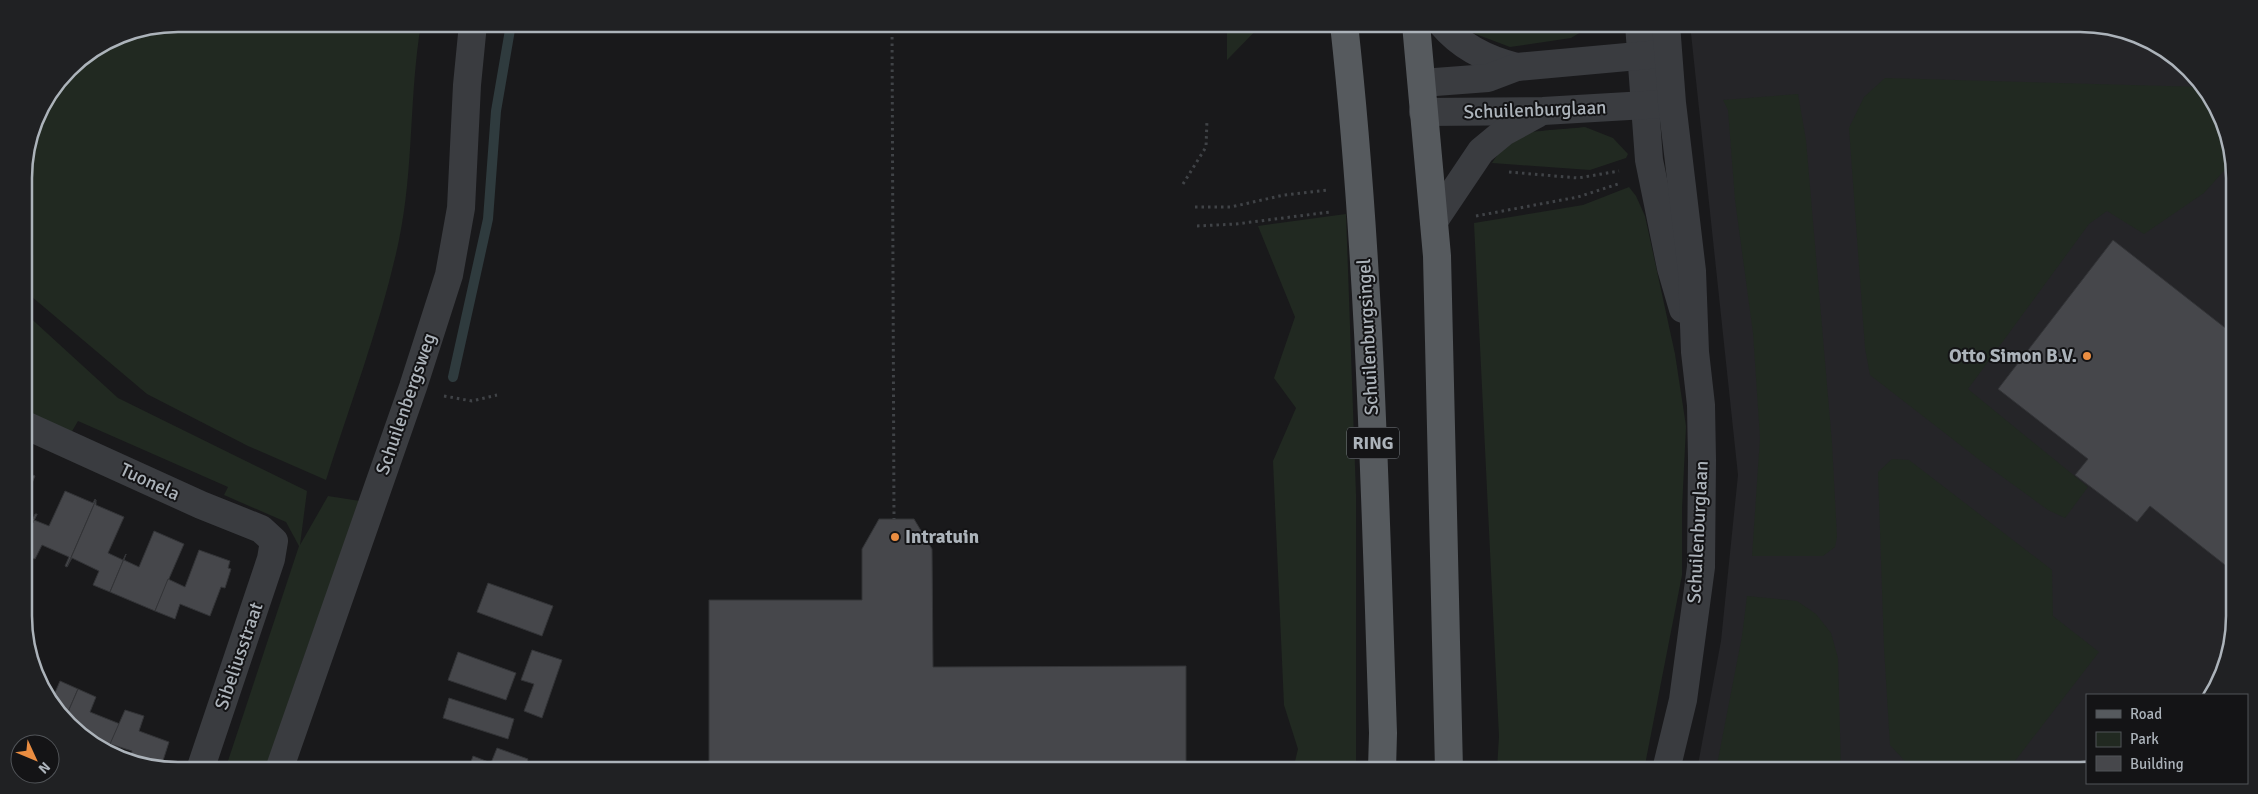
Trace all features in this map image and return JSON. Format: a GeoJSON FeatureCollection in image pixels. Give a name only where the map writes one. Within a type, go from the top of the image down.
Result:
{"type":"FeatureCollection","features":[{"type":"Feature","properties":{"kind":"main road","name":"Schuilenburgsingel"},"geometry":{"type":"LineString","coordinates":[[1345,33],[1360,186],[1372,400],[1382,761]]}},
{"type":"Feature","properties":{"kind":"main road"},"geometry":{"type":"LineString","coordinates":[[1417,33],[1437,256],[1449,761]]}},
{"type":"Feature","properties":{"kind":"street","name":"Schuilenbergsweg"},"geometry":{"type":"LineString","coordinates":[[282,762],[413,387],[449,274],[460,208],[467,85],[472,33]]}},
{"type":"Feature","properties":{"kind":"street","name":"Schuilenburglaan"},"geometry":{"type":"LineString","coordinates":[[1449,33],[1463,44],[1492,60],[1517,66]]}},
{"type":"Feature","properties":{"kind":"street","name":"Schuilenburglaan"},"geometry":{"type":"LineString","coordinates":[[1640,33],[1642,55],[1659,104],[1692,271],[1695,352],[1701,406],[1701,567],[1683,700],[1668,761]]}},
{"type":"Feature","properties":{"kind":"street","name":"Schuilenburglaan"},"geometry":{"type":"LineString","coordinates":[[1659,104],[1669,53],[1667,33]]}},
{"type":"Feature","properties":{"kind":"street","name":"Schuilenburglaan"},"geometry":{"type":"LineString","coordinates":[[1422,83],[1488,78],[1517,66],[1669,53]]}},
{"type":"Feature","properties":{"kind":"street","name":"Schuilenburglaan"},"geometry":{"type":"LineString","coordinates":[[1423,112],[1543,111],[1659,104]]}},
{"type":"Feature","properties":{"kind":"street"},"geometry":{"type":"LineString","coordinates":[[1434,220],[1481,151],[1504,132],[1543,111]]}},
{"type":"Feature","properties":{"kind":"street","name":"Tuonela"},"geometry":{"type":"LineString","coordinates":[[32,428],[201,505],[261,529],[274,541]]}},
{"type":"Feature","properties":{"kind":"street","name":"Sibeliusstraat"},"geometry":{"type":"LineString","coordinates":[[203,762],[271,559],[274,541]]}},
{"type":"Feature","properties":{"kind":"path"},"geometry":{"type":"LineString","coordinates":[[892,33],[894,519]]}},
{"type":"Feature","properties":{"kind":"path"},"geometry":{"type":"LineString","coordinates":[[1183,184],[1206,147],[1206,120]]}},
{"type":"Feature","properties":{"kind":"path"},"geometry":{"type":"LineString","coordinates":[[413,387],[448,397],[472,401],[497,395]]}},
{"type":"Feature","properties":{"kind":"shaded area"},"geometry":{"type":"Polygon","coordinates":[[[1691,33],[2089,33],[2127,40],[2144,48],[2161,57],[2189,82],[2201,97],[2221,141],[2226,178],[2226,616],[2223,644],[2218,663],[2203,694],[2086,694],[2086,761],[1699,761],[1721,641],[1738,475],[1691,33]]]}},
{"type":"Feature","properties":{"kind":"green space"},"geometry":{"type":"Polygon","coordinates":[[[420,33],[407,186],[399,240],[375,331],[326,480],[248,446],[147,394],[33,298],[34,159],[37,141],[44,123],[52,105],[63,90],[75,75],[105,52],[131,40],[159,34],[420,33]]]}},
{"type":"Feature","properties":{"kind":"green space"},"geometry":{"type":"Polygon","coordinates":[[[1227,33],[1253,33],[1227,60],[1227,33]]]}},
{"type":"Feature","properties":{"kind":"green space"},"geometry":{"type":"Polygon","coordinates":[[[1473,33],[1579,33],[1571,38],[1510,47],[1473,33]]]}},
{"type":"Feature","properties":{"kind":"green space"},"geometry":{"type":"Polygon","coordinates":[[[1885,78],[2193,87],[2210,114],[2221,141],[2225,170],[2204,193],[2144,234],[2107,211],[2089,224],[1968,389],[2088,487],[2065,518],[2048,510],[1986,465],[1870,375],[1865,348],[1849,128],[1864,97],[1885,78]]]}},
{"type":"Feature","properties":{"kind":"green space"},"geometry":{"type":"Polygon","coordinates":[[[1798,94],[1806,140],[1832,443],[1837,537],[1835,547],[1823,556],[1752,556],[1760,438],[1753,333],[1735,200],[1728,110],[1723,100],[1798,94]]]}},
{"type":"Feature","properties":{"kind":"green space"},"geometry":{"type":"Polygon","coordinates":[[[1585,127],[1613,138],[1628,154],[1626,158],[1590,170],[1492,163],[1505,146],[1523,134],[1585,127]]]}},
{"type":"Feature","properties":{"kind":"green space"},"geometry":{"type":"Polygon","coordinates":[[[1629,187],[1636,196],[1645,216],[1675,354],[1686,426],[1682,508],[1682,575],[1646,761],[1498,761],[1499,736],[1474,223],[1583,205],[1629,187]]]}},
{"type":"Feature","properties":{"kind":"green space"},"geometry":{"type":"Polygon","coordinates":[[[1346,214],[1356,494],[1356,761],[1295,761],[1298,749],[1284,705],[1273,461],[1296,408],[1274,378],[1295,317],[1258,226],[1346,214]]]}},
{"type":"Feature","properties":{"kind":"green space"},"geometry":{"type":"Polygon","coordinates":[[[33,320],[118,398],[307,491],[300,545],[328,496],[360,501],[299,671],[270,762],[228,762],[299,546],[286,522],[224,495],[228,487],[78,421],[71,433],[32,425],[33,320]]]}},
{"type":"Feature","properties":{"kind":"green space"},"geometry":{"type":"Polygon","coordinates":[[[1892,459],[1909,460],[2052,570],[2053,616],[2099,652],[2015,761],[1905,761],[1890,745],[1884,648],[1878,472],[1892,459]]]}},
{"type":"Feature","properties":{"kind":"green space"},"geometry":{"type":"Polygon","coordinates":[[[1747,596],[1797,601],[1816,614],[1831,633],[1838,658],[1841,761],[1718,761],[1742,636],[1747,596]]]}},
{"type":"Feature","properties":{"kind":"building"},"geometry":{"type":"Polygon","coordinates":[[[2113,240],[2226,329],[2226,566],[2150,506],[2137,522],[2075,475],[2088,459],[1998,389],[2113,240]]]}},
{"type":"Feature","properties":{"kind":"building"},"geometry":{"type":"Polygon","coordinates":[[[65,491],[93,503],[96,500],[67,567],[65,566],[69,557],[42,545],[35,559],[32,558],[32,524],[34,520],[49,526],[65,491]]]}},
{"type":"Feature","properties":{"kind":"building"},"geometry":{"type":"Polygon","coordinates":[[[96,500],[96,505],[124,517],[108,553],[123,560],[126,554],[110,592],[93,585],[99,571],[72,558],[67,567],[96,500]]]}},
{"type":"Feature","properties":{"kind":"building"},"geometry":{"type":"Polygon","coordinates":[[[879,519],[914,519],[932,549],[933,667],[1186,666],[1186,761],[709,762],[709,600],[862,600],[862,549],[879,519]]]}},
{"type":"Feature","properties":{"kind":"building"},"geometry":{"type":"Polygon","coordinates":[[[154,531],[184,544],[155,611],[110,592],[126,554],[124,560],[139,567],[154,531]]]}},
{"type":"Feature","properties":{"kind":"building"},"geometry":{"type":"Polygon","coordinates":[[[199,550],[230,561],[228,568],[231,569],[225,588],[221,587],[210,616],[180,604],[175,619],[155,611],[168,579],[185,587],[199,550]]]}},
{"type":"Feature","properties":{"kind":"building"},"geometry":{"type":"Polygon","coordinates":[[[488,583],[553,606],[542,636],[477,612],[488,583]]]}},
{"type":"Feature","properties":{"kind":"building"},"geometry":{"type":"Polygon","coordinates":[[[532,650],[562,660],[542,718],[524,711],[534,684],[521,680],[532,650]]]}},
{"type":"Feature","properties":{"kind":"building"},"geometry":{"type":"Polygon","coordinates":[[[458,652],[516,673],[506,700],[448,680],[458,652]]]}},
{"type":"Feature","properties":{"kind":"building"},"geometry":{"type":"Polygon","coordinates":[[[60,681],[78,689],[68,711],[55,693],[60,681]]]}},
{"type":"Feature","properties":{"kind":"building"},"geometry":{"type":"Polygon","coordinates":[[[78,689],[96,697],[90,712],[120,724],[111,744],[97,737],[68,711],[78,689]]]}},
{"type":"Feature","properties":{"kind":"building"},"geometry":{"type":"Polygon","coordinates":[[[449,698],[514,719],[508,739],[443,718],[449,698]]]}},
{"type":"Feature","properties":{"kind":"building"},"geometry":{"type":"Polygon","coordinates":[[[125,710],[144,716],[139,731],[169,742],[163,760],[131,754],[132,751],[110,744],[125,710]]]}},
{"type":"Feature","properties":{"kind":"building"},"geometry":{"type":"Polygon","coordinates":[[[497,748],[528,759],[527,762],[491,762],[497,748]]]}},
{"type":"Feature","properties":{"kind":"building"},"geometry":{"type":"Polygon","coordinates":[[[473,756],[488,762],[471,762],[473,756]]]}},
{"type":"Feature","properties":{"kind":"waterway"},"geometry":{"type":"LineString","coordinates":[[453,377],[488,219],[496,111],[509,33]]}},
{"type":"Feature","properties":{"kind":"place","name":"Otto Simon B.V."},"geometry":{"type":"Point","coordinates":[2087,356]}},
{"type":"Feature","properties":{"kind":"place","name":"Intratuin"},"geometry":{"type":"Point","coordinates":[895,537]}}]}
